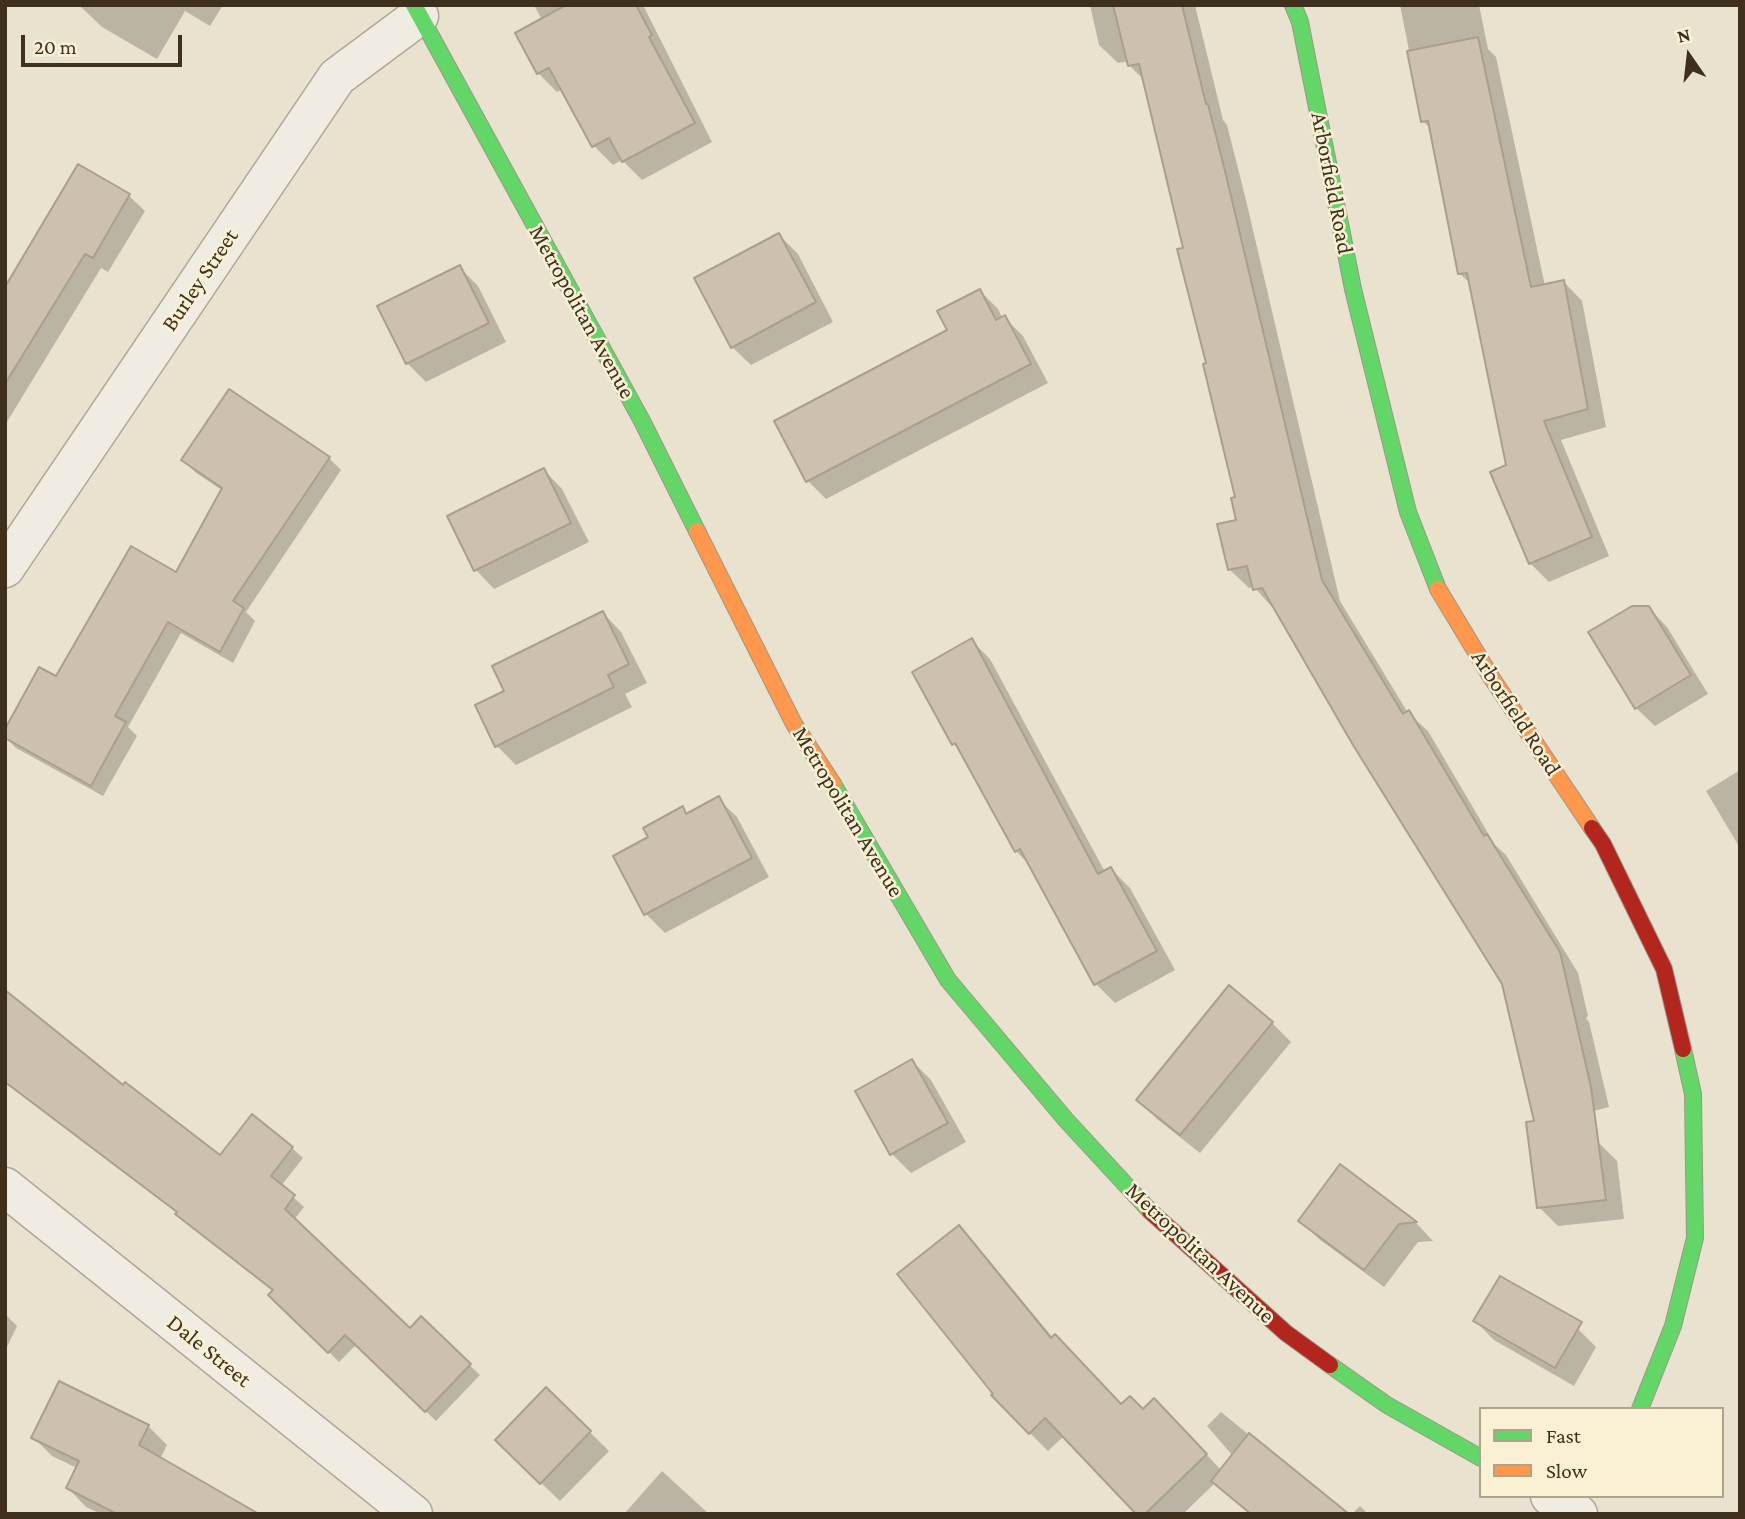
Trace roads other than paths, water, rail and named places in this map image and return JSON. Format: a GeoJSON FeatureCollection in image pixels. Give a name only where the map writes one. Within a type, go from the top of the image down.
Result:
{"type":"FeatureCollection","features":[{"type":"Feature","properties":{"kind":"street","name":"Arborfield Road"},"geometry":{"type":"LineString","coordinates":[[1293,5],[1300,22],[1353,289],[1413,523],[1439,592],[1491,677],[1603,844],[1664,969],[1693,1094],[1695,1238],[1673,1326],[1641,1407]]}},
{"type":"Feature","properties":{"kind":"street","name":"Burley Street"},"geometry":{"type":"LineString","coordinates":[[5,568],[337,77],[417,10]]}},
{"type":"Feature","properties":{"kind":"street","name":"Metropolitan Avenue"},"geometry":{"type":"LineString","coordinates":[[417,10],[642,421],[794,724],[820,762],[948,980],[1066,1120],[1157,1219],[1286,1333],[1387,1405],[1479,1457]]}},
{"type":"Feature","properties":{"kind":"street","name":"Dale Street"},"geometry":{"type":"LineString","coordinates":[[5,1187],[390,1506]]}},
{"type":"Feature","properties":{"kind":"street"},"geometry":{"type":"LineString","coordinates":[[1554,1498],[1578,1514]]}}]}
